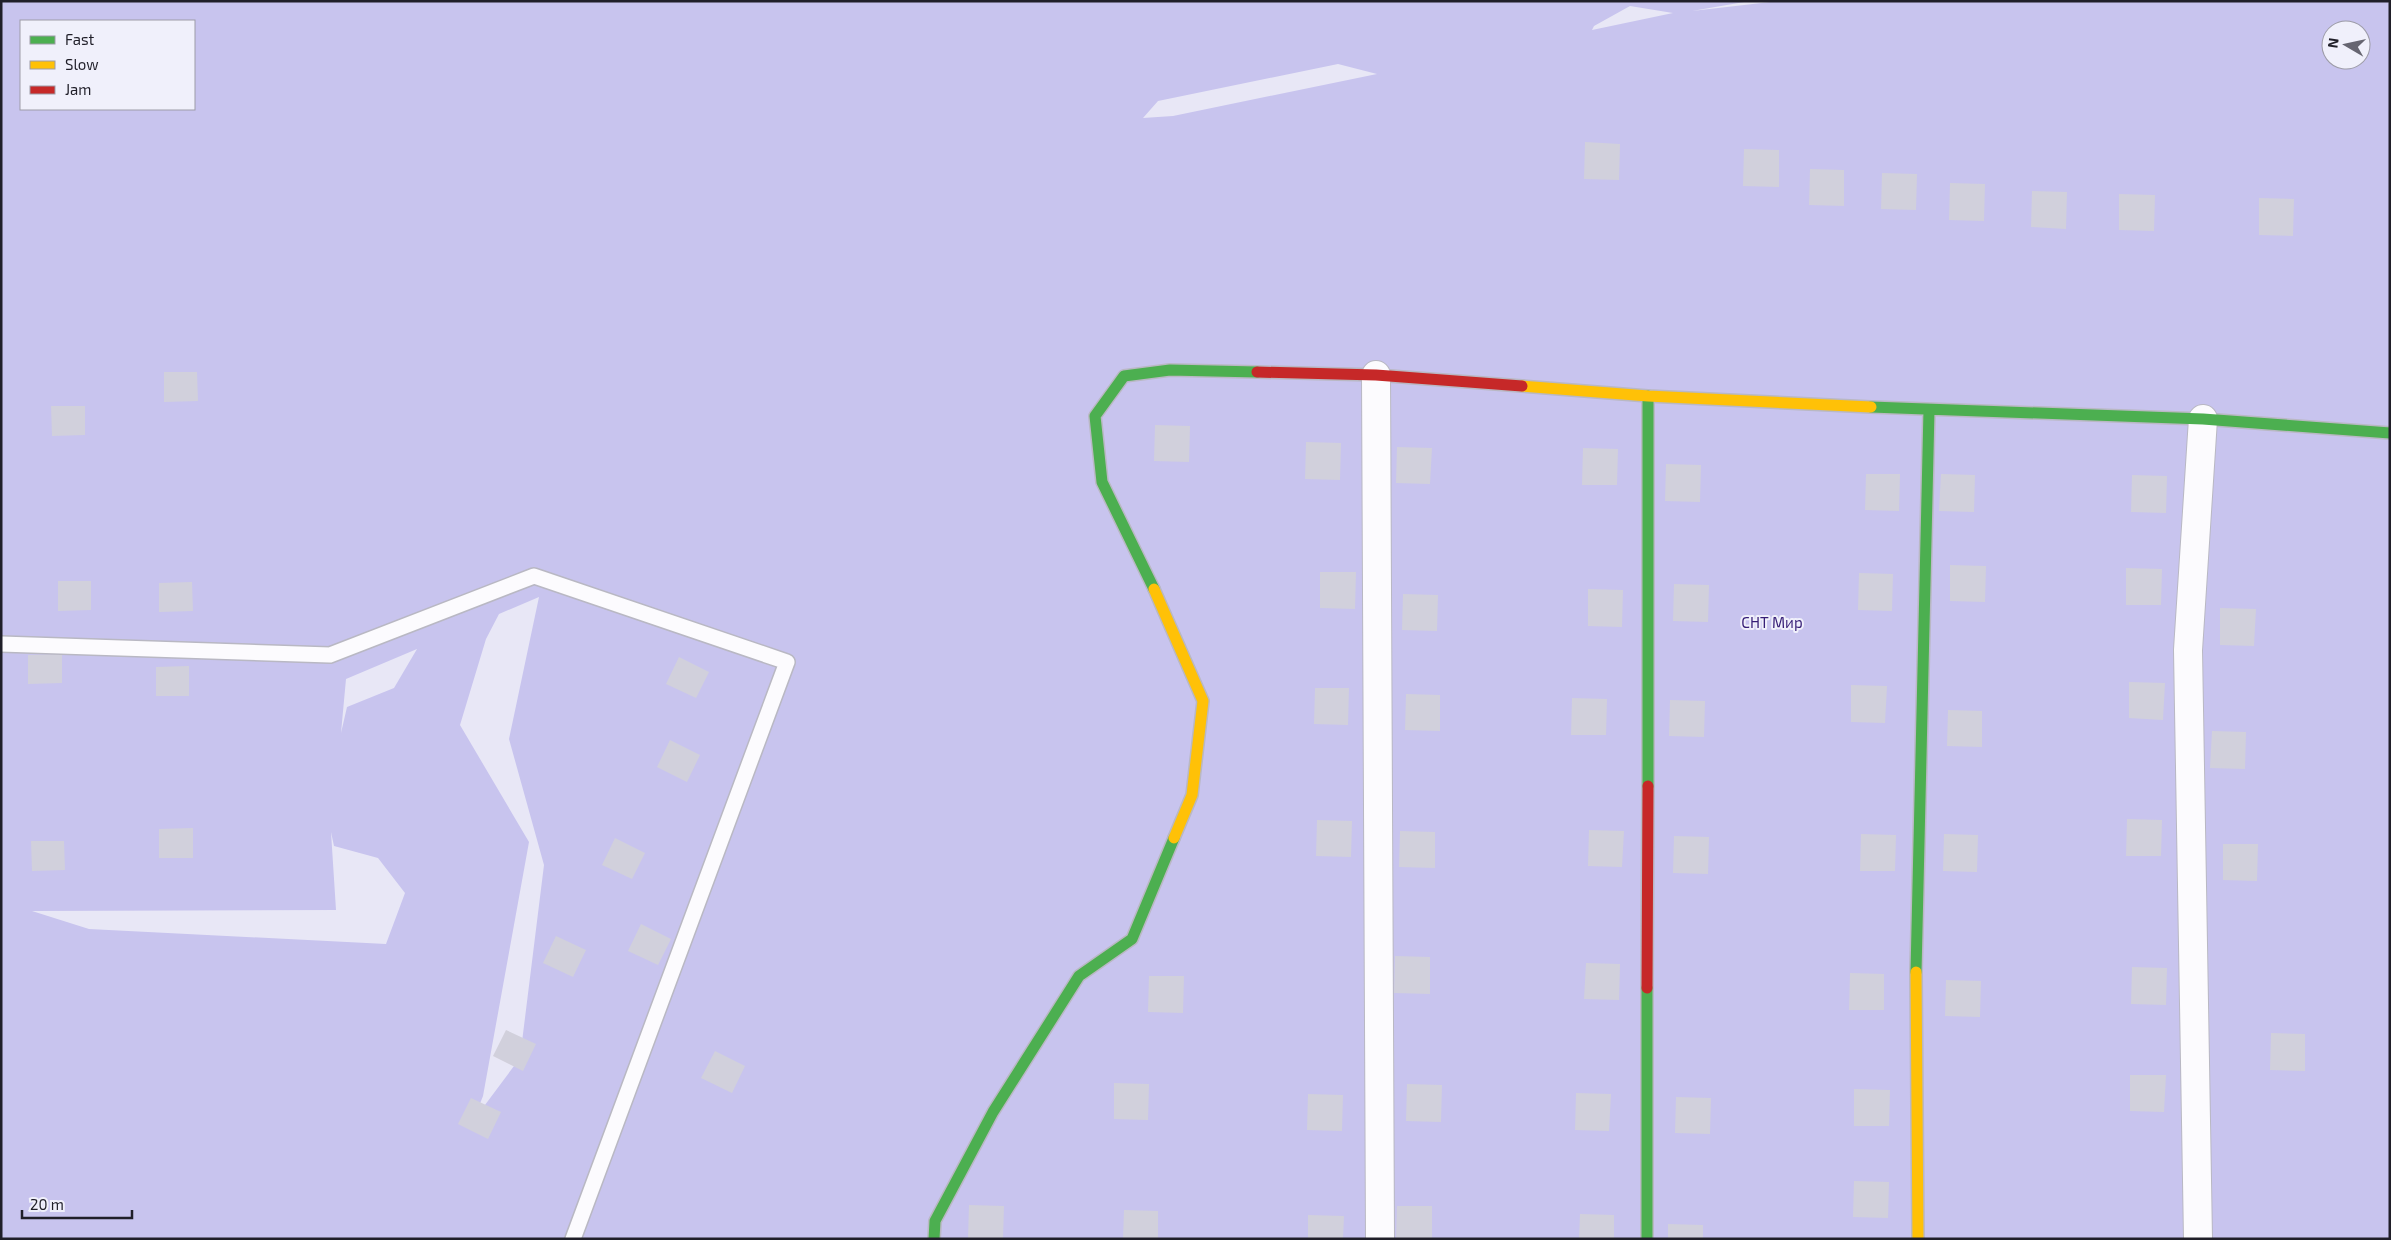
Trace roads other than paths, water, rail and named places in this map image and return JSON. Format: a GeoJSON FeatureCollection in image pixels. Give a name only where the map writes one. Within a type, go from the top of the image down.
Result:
{"type":"FeatureCollection","features":[{"type":"Feature","properties":{"kind":"street"},"geometry":{"type":"LineString","coordinates":[[934,1239],[935,1221],[993,1112],[1079,976],[1132,939],[1192,795],[1203,701],[1144,566],[1102,482],[1095,416],[1124,376],[1170,370],[1376,375],[1648,396],[1929,410],[2203,419],[2390,433]]}},
{"type":"Feature","properties":{"kind":"street"},"geometry":{"type":"LineString","coordinates":[[1376,375],[1380,1239]]}},
{"type":"Feature","properties":{"kind":"street"},"geometry":{"type":"LineString","coordinates":[[1647,1239],[1648,396]]}},
{"type":"Feature","properties":{"kind":"street"},"geometry":{"type":"LineString","coordinates":[[1918,1239],[1916,920],[1929,410]]}},
{"type":"Feature","properties":{"kind":"street"},"geometry":{"type":"LineString","coordinates":[[2198,1239],[2188,650],[2203,419]]}},
{"type":"Feature","properties":{"kind":"lane"},"geometry":{"type":"LineString","coordinates":[[1,644],[330,655],[534,576],[787,662],[573,1239]]}},
{"type":"Feature","properties":{"kind":"park label","name":"СНТ Мир"},"geometry":{"type":"Point","coordinates":[1772,622]}}]}
